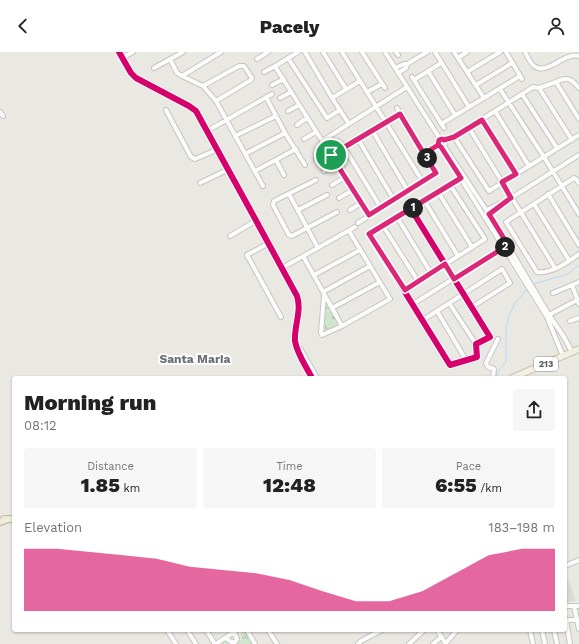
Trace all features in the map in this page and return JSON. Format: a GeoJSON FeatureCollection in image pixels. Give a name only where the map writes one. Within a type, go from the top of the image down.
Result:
{"type":"FeatureCollection","features":[{"type":"Feature","properties":{"kind":"highway"},"geometry":{"type":"LineString","coordinates":[[0,522],[12,519]]}},
{"type":"Feature","properties":{"kind":"main road","name":"213"},"geometry":{"type":"LineString","coordinates":[[517,376],[579,349]]}},
{"type":"Feature","properties":{"kind":"main road"},"geometry":{"type":"LineString","coordinates":[[0,519],[12,519]]}},
{"type":"Feature","properties":{"kind":"street"},"geometry":{"type":"LineString","coordinates":[[119,52],[131,73],[136,78],[196,111],[227,170],[257,220],[298,300],[295,338],[298,352],[311,376]]}},
{"type":"Feature","properties":{"kind":"street"},"geometry":{"type":"LineString","coordinates":[[122,58],[133,52]]}},
{"type":"Feature","properties":{"kind":"street"},"geometry":{"type":"LineString","coordinates":[[154,68],[183,52]]}},
{"type":"Feature","properties":{"kind":"street"},"geometry":{"type":"LineString","coordinates":[[182,76],[221,52]]}},
{"type":"Feature","properties":{"kind":"street"},"geometry":{"type":"LineString","coordinates":[[256,52],[258,58],[268,52]]}},
{"type":"Feature","properties":{"kind":"street"},"geometry":{"type":"LineString","coordinates":[[264,72],[298,52]]}},
{"type":"Feature","properties":{"kind":"street"},"geometry":{"type":"LineString","coordinates":[[305,52],[349,124]]}},
{"type":"Feature","properties":{"kind":"street"},"geometry":{"type":"LineString","coordinates":[[323,52],[346,89]]}},
{"type":"Feature","properties":{"kind":"street"},"geometry":{"type":"LineString","coordinates":[[342,52],[423,182]]}},
{"type":"Feature","properties":{"kind":"street"},"geometry":{"type":"LineString","coordinates":[[362,52],[385,88]]}},
{"type":"Feature","properties":{"kind":"street"},"geometry":{"type":"LineString","coordinates":[[385,52],[445,144],[424,154]]}},
{"type":"Feature","properties":{"kind":"street"},"geometry":{"type":"LineString","coordinates":[[396,70],[406,68],[407,64],[427,52]]}},
{"type":"Feature","properties":{"kind":"street"},"geometry":{"type":"LineString","coordinates":[[435,52],[469,107]]}},
{"type":"Feature","properties":{"kind":"street"},"geometry":{"type":"LineString","coordinates":[[454,52],[484,98]]}},
{"type":"Feature","properties":{"kind":"street"},"geometry":{"type":"LineString","coordinates":[[458,58],[468,52]]}},
{"type":"Feature","properties":{"kind":"street"},"geometry":{"type":"LineString","coordinates":[[466,72],[500,52]]}},
{"type":"Feature","properties":{"kind":"street"},"geometry":{"type":"LineString","coordinates":[[441,63],[413,78],[442,126],[455,115],[521,77],[506,52]]}},
{"type":"Feature","properties":{"kind":"street"},"geometry":{"type":"LineString","coordinates":[[525,52],[531,63],[539,68],[549,66],[570,56],[579,56]]}},
{"type":"Feature","properties":{"kind":"street"},"geometry":{"type":"LineString","coordinates":[[288,58],[327,118]]}},
{"type":"Feature","properties":{"kind":"street"},"geometry":{"type":"LineString","coordinates":[[170,59],[177,73],[203,86],[216,100],[263,186]]}},
{"type":"Feature","properties":{"kind":"street"},"geometry":{"type":"LineString","coordinates":[[476,85],[512,63]]}},
{"type":"Feature","properties":{"kind":"street"},"geometry":{"type":"LineString","coordinates":[[277,65],[276,68],[369,215]]}},
{"type":"Feature","properties":{"kind":"street"},"geometry":{"type":"LineString","coordinates":[[203,86],[239,66],[244,66],[252,78],[251,80],[216,100]]}},
{"type":"Feature","properties":{"kind":"street"},"geometry":{"type":"LineString","coordinates":[[428,71],[455,115]]}},
{"type":"Feature","properties":{"kind":"street"},"geometry":{"type":"LineString","coordinates":[[572,352],[438,141],[454,137],[508,102],[533,88],[539,88],[567,78],[573,81],[579,88]]}},
{"type":"Feature","properties":{"kind":"street"},"geometry":{"type":"LineString","coordinates":[[272,85],[284,79]]}},
{"type":"Feature","properties":{"kind":"street"},"geometry":{"type":"LineString","coordinates":[[332,98],[360,81]]}},
{"type":"Feature","properties":{"kind":"street"},"geometry":{"type":"LineString","coordinates":[[556,82],[579,119]]}},
{"type":"Feature","properties":{"kind":"street"},"geometry":{"type":"LineString","coordinates":[[367,92],[382,84]]}},
{"type":"Feature","properties":{"kind":"street"},"geometry":{"type":"LineString","coordinates":[[322,141],[407,87]]}},
{"type":"Feature","properties":{"kind":"street"},"geometry":{"type":"LineString","coordinates":[[539,88],[572,140]]}},
{"type":"Feature","properties":{"kind":"street"},"geometry":{"type":"LineString","coordinates":[[500,89],[579,214]]}},
{"type":"Feature","properties":{"kind":"street"},"geometry":{"type":"LineString","coordinates":[[280,98],[291,92]]}},
{"type":"Feature","properties":{"kind":"street"},"geometry":{"type":"LineString","coordinates":[[207,131],[272,94]]}},
{"type":"Feature","properties":{"kind":"street"},"geometry":{"type":"LineString","coordinates":[[522,94],[557,148]]}},
{"type":"Feature","properties":{"kind":"street"},"geometry":{"type":"LineString","coordinates":[[266,97],[285,134],[305,165]]}},
{"type":"Feature","properties":{"kind":"street"},"geometry":{"type":"LineString","coordinates":[[288,112],[299,105]]}},
{"type":"Feature","properties":{"kind":"street"},"geometry":{"type":"LineString","coordinates":[[358,223],[436,173],[397,108]]}},
{"type":"Feature","properties":{"kind":"street"},"geometry":{"type":"LineString","coordinates":[[166,110],[191,157],[195,159],[216,150]]}},
{"type":"Feature","properties":{"kind":"street"},"geometry":{"type":"LineString","coordinates":[[323,121],[340,110]]}},
{"type":"Feature","properties":{"kind":"street"},"geometry":{"type":"LineString","coordinates":[[495,111],[529,166]]}},
{"type":"Feature","properties":{"kind":"street"},"geometry":{"type":"LineString","coordinates":[[0,112],[3,116]]}},
{"type":"Feature","properties":{"kind":"street"},"geometry":{"type":"LineString","coordinates":[[331,155],[400,114]]}},
{"type":"Feature","properties":{"kind":"street"},"geometry":{"type":"LineString","coordinates":[[235,136],[276,116]]}},
{"type":"Feature","properties":{"kind":"street"},"geometry":{"type":"LineString","coordinates":[[297,125],[307,118]]}},
{"type":"Feature","properties":{"kind":"street"},"geometry":{"type":"LineString","coordinates":[[482,120],[516,174]]}},
{"type":"Feature","properties":{"kind":"street"},"geometry":{"type":"LineString","coordinates":[[469,128],[555,268]]}},
{"type":"Feature","properties":{"kind":"street"},"geometry":{"type":"LineString","coordinates":[[372,130],[408,191]]}},
{"type":"Feature","properties":{"kind":"street"},"geometry":{"type":"LineString","coordinates":[[304,139],[316,132]]}},
{"type":"Feature","properties":{"kind":"street"},"geometry":{"type":"LineString","coordinates":[[245,154],[285,134]]}},
{"type":"Feature","properties":{"kind":"street"},"geometry":{"type":"LineString","coordinates":[[454,137],[487,191],[490,191],[502,182],[579,135]]}},
{"type":"Feature","properties":{"kind":"street"},"geometry":{"type":"LineString","coordinates":[[358,139],[394,200]]}},
{"type":"Feature","properties":{"kind":"street"},"geometry":{"type":"LineString","coordinates":[[441,146],[488,212],[506,246]]}},
{"type":"Feature","properties":{"kind":"street"},"geometry":{"type":"LineString","coordinates":[[344,147],[381,208]]}},
{"type":"Feature","properties":{"kind":"street"},"geometry":{"type":"LineString","coordinates":[[255,171],[296,150]]}},
{"type":"Feature","properties":{"kind":"street"},"geometry":{"type":"LineString","coordinates":[[316,159],[328,151]]}},
{"type":"Feature","properties":{"kind":"street"},"geometry":{"type":"LineString","coordinates":[[488,212],[501,206],[511,198],[579,155]]}},
{"type":"Feature","properties":{"kind":"street"},"geometry":{"type":"LineString","coordinates":[[276,160],[284,175]]}},
{"type":"Feature","properties":{"kind":"street"},"geometry":{"type":"LineString","coordinates":[[324,171],[337,164]]}},
{"type":"Feature","properties":{"kind":"street"},"geometry":{"type":"LineString","coordinates":[[200,183],[227,170]]}},
{"type":"Feature","properties":{"kind":"street"},"geometry":{"type":"LineString","coordinates":[[332,185],[345,177]]}},
{"type":"Feature","properties":{"kind":"street"},"geometry":{"type":"LineString","coordinates":[[449,303],[476,344],[477,357],[450,365],[369,234],[461,178]]}},
{"type":"Feature","properties":{"kind":"street"},"geometry":{"type":"LineString","coordinates":[[579,184],[575,178],[506,222],[537,272],[555,268],[579,254]]}},
{"type":"Feature","properties":{"kind":"street"},"geometry":{"type":"LineString","coordinates":[[316,180],[274,201],[273,205],[290,236],[337,212]]}},
{"type":"Feature","properties":{"kind":"street"},"geometry":{"type":"LineString","coordinates":[[405,290],[485,239],[450,185]]}},
{"type":"Feature","properties":{"kind":"street"},"geometry":{"type":"LineString","coordinates":[[340,198],[353,190]]}},
{"type":"Feature","properties":{"kind":"street"},"geometry":{"type":"LineString","coordinates":[[438,192],[472,247]]}},
{"type":"Feature","properties":{"kind":"street"},"geometry":{"type":"LineString","coordinates":[[289,194],[318,248]]}},
{"type":"Feature","properties":{"kind":"street"},"geometry":{"type":"LineString","coordinates":[[548,194],[579,245]]}},
{"type":"Feature","properties":{"kind":"street"},"geometry":{"type":"LineString","coordinates":[[298,210],[327,195]]}},
{"type":"Feature","properties":{"kind":"street"},"geometry":{"type":"LineString","coordinates":[[424,200],[458,256]]}},
{"type":"Feature","properties":{"kind":"street"},"geometry":{"type":"LineString","coordinates":[[350,210],[361,203]]}},
{"type":"Feature","properties":{"kind":"street"},"geometry":{"type":"LineString","coordinates":[[534,204],[569,260]]}},
{"type":"Feature","properties":{"kind":"street"},"geometry":{"type":"LineString","coordinates":[[410,209],[490,337],[476,344]]}},
{"type":"Feature","properties":{"kind":"street"},"geometry":{"type":"LineString","coordinates":[[397,217],[431,273]]}},
{"type":"Feature","properties":{"kind":"street"},"geometry":{"type":"LineString","coordinates":[[230,236],[257,220]]}},
{"type":"Feature","properties":{"kind":"street"},"geometry":{"type":"LineString","coordinates":[[383,226],[418,281]]}},
{"type":"Feature","properties":{"kind":"street"},"geometry":{"type":"LineString","coordinates":[[282,268],[355,227]]}},
{"type":"Feature","properties":{"kind":"street"},"geometry":{"type":"LineString","coordinates":[[324,294],[321,334],[324,335],[390,299],[349,231]]}},
{"type":"Feature","properties":{"kind":"street"},"geometry":{"type":"LineString","coordinates":[[269,243],[245,256],[281,317]]}},
{"type":"Feature","properties":{"kind":"street"},"geometry":{"type":"LineString","coordinates":[[413,304],[506,246]]}},
{"type":"Feature","properties":{"kind":"street"},"geometry":{"type":"LineString","coordinates":[[314,275],[360,250]]}},
{"type":"Feature","properties":{"kind":"street"},"geometry":{"type":"LineString","coordinates":[[303,256],[342,326]]}},
{"type":"Feature","properties":{"kind":"street"},"geometry":{"type":"LineString","coordinates":[[324,294],[370,266]]}},
{"type":"Feature","properties":{"kind":"street"},"geometry":{"type":"LineString","coordinates":[[423,320],[502,269],[510,283],[472,307]]}},
{"type":"Feature","properties":{"kind":"street"},"geometry":{"type":"LineString","coordinates":[[332,308],[380,282]]}},
{"type":"Feature","properties":{"kind":"street"},"geometry":{"type":"LineString","coordinates":[[553,293],[579,282]]}},
{"type":"Feature","properties":{"kind":"street"},"geometry":{"type":"LineString","coordinates":[[548,316],[578,301],[572,285]]}},
{"type":"Feature","properties":{"kind":"street"},"geometry":{"type":"LineString","coordinates":[[437,311],[466,360]]}},
{"type":"Feature","properties":{"kind":"street"},"geometry":{"type":"LineString","coordinates":[[548,316],[563,356]]}},
{"type":"Feature","properties":{"kind":"street"},"geometry":{"type":"LineString","coordinates":[[570,321],[579,318]]}},
{"type":"Feature","properties":{"kind":"street"},"geometry":{"type":"LineString","coordinates":[[493,376],[494,370],[488,367],[486,363],[498,339]]}},
{"type":"Feature","properties":{"kind":"street"},"geometry":{"type":"LineString","coordinates":[[560,347],[568,344]]}},
{"type":"Feature","properties":{"kind":"street"},"geometry":{"type":"LineString","coordinates":[[298,347],[316,376]]}},
{"type":"Feature","properties":{"kind":"street"},"geometry":{"type":"LineString","coordinates":[[567,565],[579,560]]}},
{"type":"Feature","properties":{"kind":"street"},"geometry":{"type":"LineString","coordinates":[[577,606],[579,629]]}},
{"type":"Feature","properties":{"kind":"street"},"geometry":{"type":"LineString","coordinates":[[567,620],[578,620]]}},
{"type":"Feature","properties":{"kind":"street"},"geometry":{"type":"LineString","coordinates":[[567,630],[570,644]]}},
{"type":"Feature","properties":{"kind":"street"},"geometry":{"type":"LineString","coordinates":[[168,632],[176,644]]}},
{"type":"Feature","properties":{"kind":"street"},"geometry":{"type":"LineString","coordinates":[[188,632],[196,644]]}},
{"type":"Feature","properties":{"kind":"street"},"geometry":{"type":"LineString","coordinates":[[207,632],[215,644],[233,632],[237,639],[235,642],[231,642],[226,638]]}},
{"type":"Feature","properties":{"kind":"street"},"geometry":{"type":"LineString","coordinates":[[248,632],[255,644]]}},
{"type":"Feature","properties":{"kind":"street"},"geometry":{"type":"LineString","coordinates":[[269,632],[277,644]]}},
{"type":"Feature","properties":{"kind":"street"},"geometry":{"type":"LineString","coordinates":[[358,644],[377,632]]}},
{"type":"Feature","properties":{"kind":"street"},"geometry":{"type":"LineString","coordinates":[[408,644],[422,632]]}},
{"type":"Feature","properties":{"kind":"street"},"geometry":{"type":"LineString","coordinates":[[438,632],[446,643],[455,632]]}},
{"type":"Feature","properties":{"kind":"street"},"geometry":{"type":"LineString","coordinates":[[530,632],[533,644]]}},
{"type":"Feature","properties":{"kind":"street"},"geometry":{"type":"LineString","coordinates":[[542,632],[545,644]]}},
{"type":"Feature","properties":{"kind":"street"},"geometry":{"type":"LineString","coordinates":[[554,632],[557,644]]}},
{"type":"Feature","properties":{"kind":"street"},"geometry":{"type":"LineString","coordinates":[[433,644],[442,637]]}},
{"type":"Feature","properties":{"kind":"shaded area"},"geometry":{"type":"Polygon","coordinates":[[[567,578],[571,587],[575,601],[567,602],[567,578]]]}},
{"type":"Feature","properties":{"kind":"green space"},"geometry":{"type":"Polygon","coordinates":[[[325,300],[340,326],[325,332],[325,300]]]}},
{"type":"Feature","properties":{"kind":"green space"},"geometry":{"type":"Polygon","coordinates":[[[241,632],[250,632],[256,644],[219,644],[227,639],[238,642],[242,639],[241,632]]]}},
{"type":"Feature","properties":{"kind":"waterway"},"geometry":{"type":"LineString","coordinates":[[532,286],[537,283],[568,274],[579,265]]}},
{"type":"Feature","properties":{"kind":"waterway"},"geometry":{"type":"LineString","coordinates":[[497,376],[499,370],[506,362],[506,329],[509,316],[515,303],[528,288]]}},
{"type":"Feature","properties":{"kind":"cycle path"},"geometry":{"type":"LineString","coordinates":[[119,52],[131,73],[136,78],[196,111],[297,296],[299,307],[295,341],[300,355],[311,376]]}},
{"type":"Feature","properties":{"kind":"cycle path"},"geometry":{"type":"LineString","coordinates":[[411,209],[490,337],[476,344],[477,357],[450,365],[369,234],[461,178]]}},
{"type":"Feature","properties":{"kind":"district","name":"Santa Maria"},"geometry":{"type":"Point","coordinates":[195,359]}},
{"type":"Feature","properties":{"kind":"route"},"geometry":{"type":"LineString","coordinates":[[331,155],[369,215],[436,173],[424,154],[438,145],[440,139],[444,140],[454,137],[482,120],[516,174],[502,182],[511,198],[489,214],[508,245],[454,279],[445,264],[405,290],[369,234],[461,178],[441,147],[438,145],[424,154],[400,114],[331,155]]}}]}
